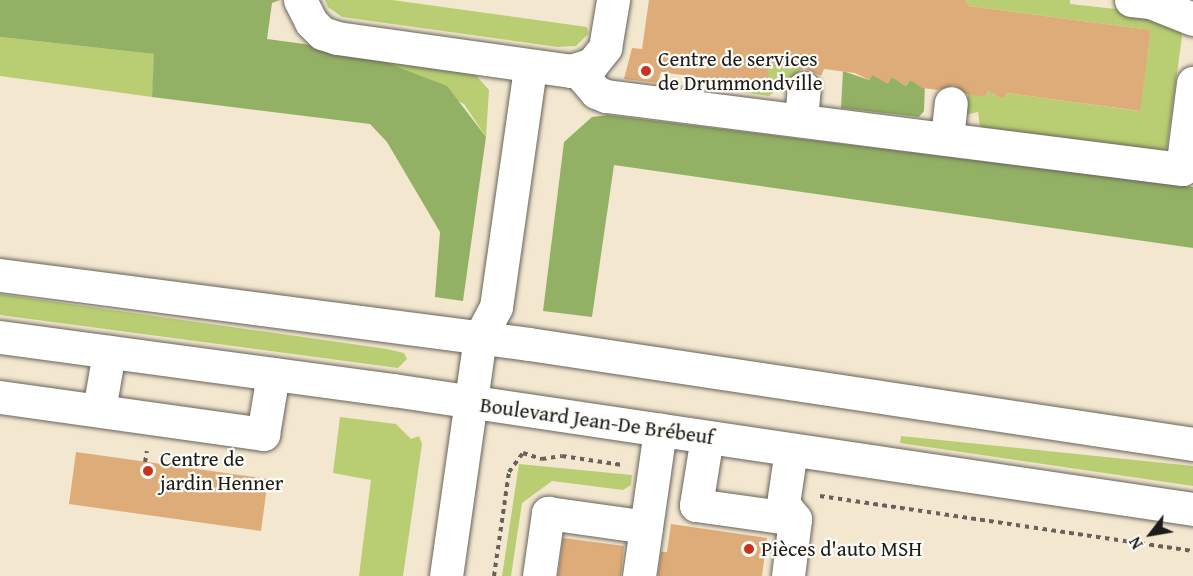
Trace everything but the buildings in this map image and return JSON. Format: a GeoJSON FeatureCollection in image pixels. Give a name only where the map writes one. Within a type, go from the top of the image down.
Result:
{"type":"FeatureCollection","features":[{"type":"Feature","properties":{"kind":"main road"},"geometry":{"type":"LineString","coordinates":[[300,0],[311,22],[322,33],[337,38],[530,67],[578,71],[592,64],[605,48],[613,0]]}},
{"type":"Feature","properties":{"kind":"main road"},"geometry":{"type":"LineString","coordinates":[[1131,0],[1150,2],[1193,19]]}},
{"type":"Feature","properties":{"kind":"main road"},"geometry":{"type":"LineString","coordinates":[[446,576],[480,338],[496,307],[530,67]]}},
{"type":"Feature","properties":{"kind":"main road"},"geometry":{"type":"LineString","coordinates":[[578,71],[596,92],[606,96],[802,104],[947,139],[1188,170],[1193,83]]}},
{"type":"Feature","properties":{"kind":"main road"},"geometry":{"type":"LineString","coordinates":[[947,139],[951,103]]}},
{"type":"Feature","properties":{"kind":"main road"},"geometry":{"type":"LineString","coordinates":[[0,275],[480,338],[1193,444]]}},
{"type":"Feature","properties":{"kind":"main road","name":"Boulevard Jean-De Brébeuf"},"geometry":{"type":"LineString","coordinates":[[0,337],[273,374],[1193,509]]}},
{"type":"Feature","properties":{"kind":"main road"},"geometry":{"type":"LineString","coordinates":[[99,410],[109,352]]}},
{"type":"Feature","properties":{"kind":"main road"},"geometry":{"type":"LineString","coordinates":[[0,397],[262,434],[273,374]]}},
{"type":"Feature","properties":{"kind":"main road"},"geometry":{"type":"LineString","coordinates":[[639,576],[660,430]]}},
{"type":"Feature","properties":{"kind":"main road"},"geometry":{"type":"LineString","coordinates":[[707,437],[696,505],[806,507]]}},
{"type":"Feature","properties":{"kind":"main road"},"geometry":{"type":"LineString","coordinates":[[791,450],[783,504],[806,507]]}},
{"type":"Feature","properties":{"kind":"main road"},"geometry":{"type":"LineString","coordinates":[[788,576],[806,507]]}},
{"type":"Feature","properties":{"kind":"main road"},"geometry":{"type":"LineString","coordinates":[[539,576],[548,513],[646,527]]}},
{"type":"Feature","properties":{"kind":"path"},"geometry":{"type":"LineString","coordinates":[[494,576],[509,472],[523,453],[517,444]]}},
{"type":"Feature","properties":{"kind":"path","name":"Boulevard Jean-De Brébeuf"},"geometry":{"type":"LineString","coordinates":[[523,453],[542,459],[562,456],[632,467]]}},
{"type":"Feature","properties":{"kind":"path"},"geometry":{"type":"LineString","coordinates":[[806,507],[1193,551]]}},
{"type":"Feature","properties":{"kind":"green space"},"geometry":{"type":"Polygon","coordinates":[[[0,0],[280,0],[272,3],[267,39],[356,51],[447,86],[486,137],[463,301],[435,297],[440,232],[387,142],[370,124],[152,97],[154,54],[0,37],[0,0]]]}},
{"type":"Feature","properties":{"kind":"green space"},"geometry":{"type":"Polygon","coordinates":[[[325,0],[392,0],[587,27],[588,34],[576,46],[558,47],[342,17],[328,7],[325,0]]]}},
{"type":"Feature","properties":{"kind":"green space"},"geometry":{"type":"Polygon","coordinates":[[[965,0],[1070,0],[1070,4],[1125,10],[1180,27],[1182,36],[1167,147],[1162,151],[980,127],[978,112],[965,115],[969,88],[985,97],[988,91],[1003,99],[1007,93],[1139,111],[1151,30],[969,6],[965,0]]]}},
{"type":"Feature","properties":{"kind":"green space"},"geometry":{"type":"Polygon","coordinates":[[[0,37],[155,54],[152,97],[0,76],[0,37]]]}},
{"type":"Feature","properties":{"kind":"green space"},"geometry":{"type":"Polygon","coordinates":[[[356,51],[471,70],[489,90],[486,137],[464,104],[356,51]]]}},
{"type":"Feature","properties":{"kind":"green space"},"geometry":{"type":"Polygon","coordinates":[[[770,59],[800,64],[802,69],[769,96],[710,88],[711,80],[766,87],[770,59]]]}},
{"type":"Feature","properties":{"kind":"green space"},"geometry":{"type":"Polygon","coordinates":[[[843,71],[869,80],[872,75],[892,77],[906,86],[910,80],[925,83],[924,111],[919,117],[841,108],[843,71]]]}},
{"type":"Feature","properties":{"kind":"green space"},"geometry":{"type":"Polygon","coordinates":[[[608,115],[1193,187],[1193,248],[614,165],[592,317],[543,311],[564,142],[592,117],[608,115]]]}},
{"type":"Feature","properties":{"kind":"green space"},"geometry":{"type":"Polygon","coordinates":[[[0,294],[387,349],[404,353],[407,359],[398,368],[0,315],[0,294]]]}},
{"type":"Feature","properties":{"kind":"green space"},"geometry":{"type":"Polygon","coordinates":[[[340,417],[396,424],[411,439],[419,436],[422,444],[403,576],[359,576],[371,480],[333,473],[340,417]]]}},
{"type":"Feature","properties":{"kind":"green space"},"geometry":{"type":"Polygon","coordinates":[[[901,436],[1193,466],[1193,486],[900,443],[901,436]]]}},
{"type":"Feature","properties":{"kind":"green space"},"geometry":{"type":"Polygon","coordinates":[[[519,464],[632,475],[631,485],[623,490],[552,481],[522,503],[511,576],[502,576],[519,464]]]}},
{"type":"Feature","properties":{"kind":"place","name":"Centre de services de Drummondville"},"geometry":{"type":"Point","coordinates":[646,71]}},
{"type":"Feature","properties":{"kind":"place","name":"Centre de jardin Henner"},"geometry":{"type":"Point","coordinates":[148,471]}},
{"type":"Feature","properties":{"kind":"place","name":"Pièces d'auto MSH"},"geometry":{"type":"Point","coordinates":[749,549]}}]}
